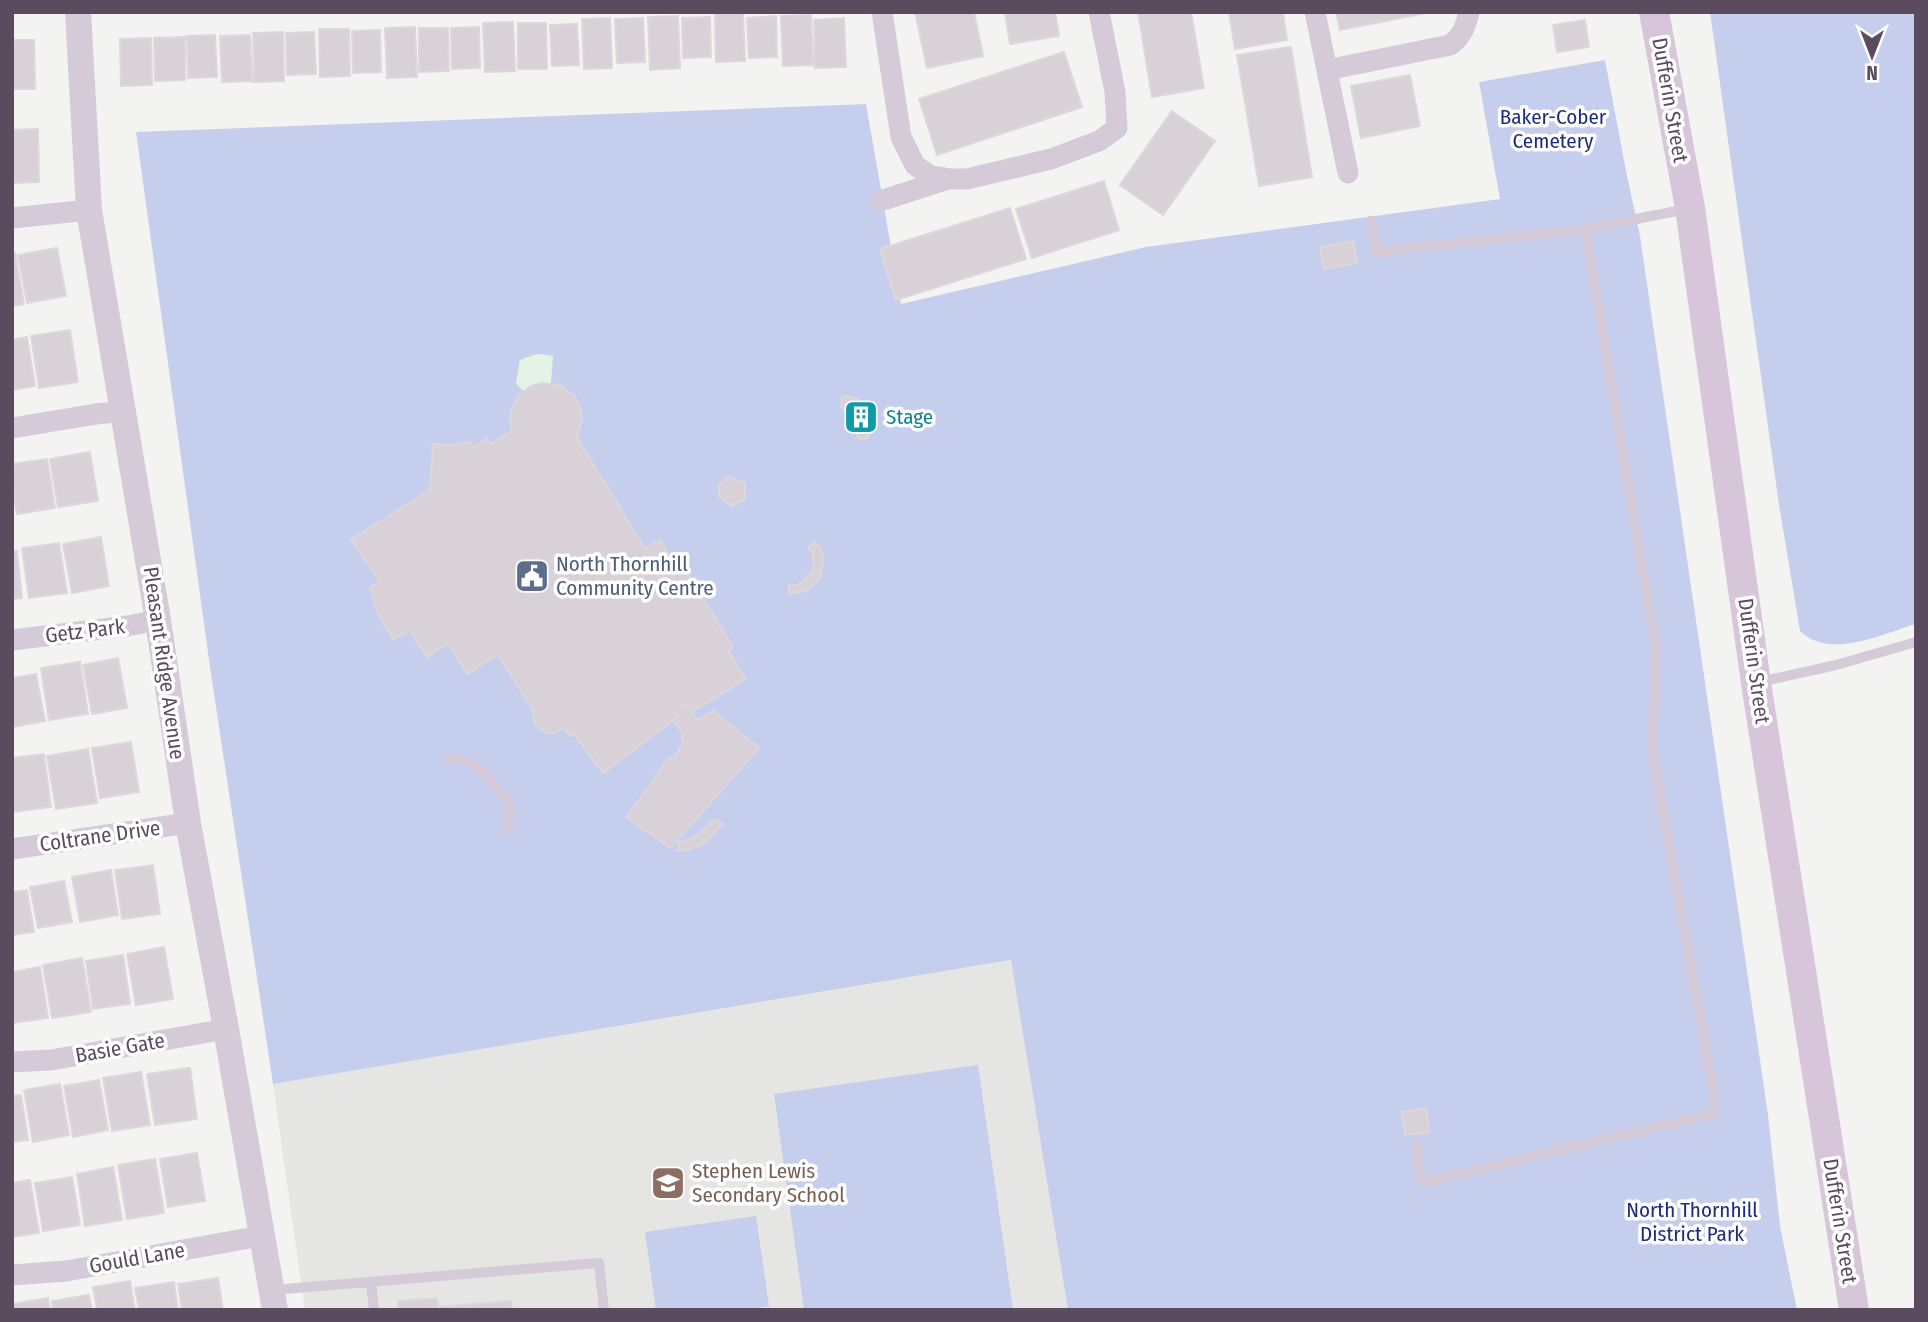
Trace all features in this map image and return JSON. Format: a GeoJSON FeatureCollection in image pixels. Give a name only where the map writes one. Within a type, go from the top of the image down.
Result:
{"type":"FeatureCollection","features":[{"type":"Feature","properties":{"kind":"main road","name":"Dufferin Street"},"geometry":{"type":"LineString","coordinates":[[1654,12],[1690,208],[1756,683],[1854,1310]]}},
{"type":"Feature","properties":{"kind":"street","name":"Pleasant Ridge Avenue"},"geometry":{"type":"LineString","coordinates":[[78,12],[89,210],[158,620],[188,823],[273,1300]]}},
{"type":"Feature","properties":{"kind":"street"},"geometry":{"type":"LineString","coordinates":[[882,12],[901,137],[915,165],[930,176],[950,179],[967,179],[1051,159],[1099,141],[1117,128],[1115,92],[1099,12]]}},
{"type":"Feature","properties":{"kind":"street"},"geometry":{"type":"LineString","coordinates":[[1315,12],[1348,173]]}},
{"type":"Feature","properties":{"kind":"street"},"geometry":{"type":"LineString","coordinates":[[1327,71],[1450,45],[1462,32],[1469,12]]}},
{"type":"Feature","properties":{"kind":"street"},"geometry":{"type":"LineString","coordinates":[[880,201],[950,179]]}},
{"type":"Feature","properties":{"kind":"street"},"geometry":{"type":"LineString","coordinates":[[12,218],[89,210]]}},
{"type":"Feature","properties":{"kind":"street"},"geometry":{"type":"LineString","coordinates":[[12,428],[124,411]]}},
{"type":"Feature","properties":{"kind":"street","name":"Getz Park"},"geometry":{"type":"LineString","coordinates":[[12,640],[158,620]]}},
{"type":"Feature","properties":{"kind":"street","name":"Coltrane Drive"},"geometry":{"type":"LineString","coordinates":[[12,849],[188,823]]}},
{"type":"Feature","properties":{"kind":"street","name":"Basie Gate"},"geometry":{"type":"LineString","coordinates":[[12,1062],[51,1060],[226,1029]]}},
{"type":"Feature","properties":{"kind":"street","name":"Gould Lane"},"geometry":{"type":"LineString","coordinates":[[12,1275],[66,1271],[261,1236]]}},
{"type":"Feature","properties":{"kind":"lane"},"geometry":{"type":"LineString","coordinates":[[1371,221],[1376,253],[1585,229],[1690,208]]}},
{"type":"Feature","properties":{"kind":"lane"},"geometry":{"type":"LineString","coordinates":[[1416,1144],[1422,1183],[1715,1113],[1652,751],[1656,647],[1585,229]]}},
{"type":"Feature","properties":{"kind":"lane"},"geometry":{"type":"LineString","coordinates":[[1756,683],[1836,665],[1916,642]]}},
{"type":"Feature","properties":{"kind":"lane"},"geometry":{"type":"LineString","coordinates":[[447,758],[467,761],[477,767],[505,799],[510,807],[507,828]]}},
{"type":"Feature","properties":{"kind":"lane"},"geometry":{"type":"LineString","coordinates":[[273,1300],[371,1282],[599,1263],[604,1310]]}},
{"type":"Feature","properties":{"kind":"lane"},"geometry":{"type":"LineString","coordinates":[[371,1282],[374,1310]]}},
{"type":"Feature","properties":{"kind":"shaded area","name":"Stephen Lewis Secondary School"},"geometry":{"type":"Polygon","coordinates":[[[1013,960],[1068,1310],[305,1310],[273,1084],[1013,960]]]}},
{"type":"Feature","properties":{"kind":"green space"},"geometry":{"type":"Polygon","coordinates":[[[1710,12],[1916,12],[1916,624],[1856,642],[1826,644],[1800,631],[1779,505],[1710,12]]]}},
{"type":"Feature","properties":{"kind":"green space"},"geometry":{"type":"Polygon","coordinates":[[[1605,60],[1640,236],[1768,1115],[1780,1226],[1797,1310],[1068,1310],[1011,960],[273,1084],[211,674],[136,132],[866,104],[901,304],[1146,247],[1500,199],[1479,82],[1605,60]]]}},
{"type":"Feature","properties":{"kind":"green space"},"geometry":{"type":"Polygon","coordinates":[[[978,1065],[1013,1310],[804,1310],[774,1094],[978,1065]]]}},
{"type":"Feature","properties":{"kind":"green space"},"geometry":{"type":"Polygon","coordinates":[[[756,1216],[769,1306],[746,1310],[656,1310],[645,1232],[756,1216]]]}},
{"type":"Feature","properties":{"kind":"sand"},"geometry":{"type":"Polygon","coordinates":[[[540,354],[553,356],[551,383],[535,385],[523,391],[516,383],[520,360],[540,354]]]}},
{"type":"Feature","properties":{"kind":"building"},"geometry":{"type":"Polygon","coordinates":[[[743,12],[745,61],[716,62],[715,13],[743,12]]]}},
{"type":"Feature","properties":{"kind":"building"},"geometry":{"type":"Polygon","coordinates":[[[915,12],[974,12],[983,56],[927,68],[915,12]]]}},
{"type":"Feature","properties":{"kind":"building"},"geometry":{"type":"Polygon","coordinates":[[[1005,12],[1055,12],[1059,36],[1010,44],[1005,12]]]}},
{"type":"Feature","properties":{"kind":"building"},"geometry":{"type":"Polygon","coordinates":[[[1138,12],[1191,12],[1204,88],[1152,97],[1138,12]]]}},
{"type":"Feature","properties":{"kind":"building"},"geometry":{"type":"Polygon","coordinates":[[[1229,12],[1283,12],[1287,40],[1235,49],[1229,12]]]}},
{"type":"Feature","properties":{"kind":"building"},"geometry":{"type":"Polygon","coordinates":[[[1336,12],[1431,12],[1340,30],[1336,12]]]}},
{"type":"Feature","properties":{"kind":"building"},"geometry":{"type":"Polygon","coordinates":[[[811,15],[813,65],[783,66],[781,16],[811,15]]]}},
{"type":"Feature","properties":{"kind":"building"},"geometry":{"type":"Polygon","coordinates":[[[678,16],[680,68],[650,70],[648,17],[678,16]]]}},
{"type":"Feature","properties":{"kind":"building"},"geometry":{"type":"Polygon","coordinates":[[[776,16],[777,57],[749,58],[747,18],[776,16]]]}},
{"type":"Feature","properties":{"kind":"building"},"geometry":{"type":"Polygon","coordinates":[[[710,17],[711,57],[683,58],[682,18],[710,17]]]}},
{"type":"Feature","properties":{"kind":"building"},"geometry":{"type":"Polygon","coordinates":[[[610,18],[612,68],[584,69],[582,19],[610,18]]]}},
{"type":"Feature","properties":{"kind":"building"},"geometry":{"type":"Polygon","coordinates":[[[643,18],[645,62],[617,63],[615,19],[643,18]]]}},
{"type":"Feature","properties":{"kind":"building"},"geometry":{"type":"Polygon","coordinates":[[[844,18],[846,67],[815,68],[814,20],[844,18]]]}},
{"type":"Feature","properties":{"kind":"building"},"geometry":{"type":"Polygon","coordinates":[[[1585,20],[1589,47],[1557,52],[1553,25],[1585,20]]]}},
{"type":"Feature","properties":{"kind":"building"},"geometry":{"type":"Polygon","coordinates":[[[513,22],[515,71],[485,72],[483,23],[513,22]]]}},
{"type":"Feature","properties":{"kind":"building"},"geometry":{"type":"Polygon","coordinates":[[[518,23],[546,23],[547,69],[518,69],[518,23]]]}},
{"type":"Feature","properties":{"kind":"building"},"geometry":{"type":"Polygon","coordinates":[[[577,24],[579,65],[552,66],[550,25],[577,24]]]}},
{"type":"Feature","properties":{"kind":"building"},"geometry":{"type":"Polygon","coordinates":[[[415,27],[417,77],[387,78],[385,28],[415,27]]]}},
{"type":"Feature","properties":{"kind":"building"},"geometry":{"type":"Polygon","coordinates":[[[479,27],[480,68],[452,69],[451,28],[479,27]]]}},
{"type":"Feature","properties":{"kind":"building"},"geometry":{"type":"Polygon","coordinates":[[[419,28],[448,28],[449,71],[419,72],[419,28]]]}},
{"type":"Feature","properties":{"kind":"building"},"geometry":{"type":"Polygon","coordinates":[[[319,29],[349,29],[350,76],[320,77],[319,29]]]}},
{"type":"Feature","properties":{"kind":"building"},"geometry":{"type":"Polygon","coordinates":[[[380,30],[381,72],[353,73],[352,31],[380,30]]]}},
{"type":"Feature","properties":{"kind":"building"},"geometry":{"type":"Polygon","coordinates":[[[283,32],[284,81],[254,82],[253,33],[283,32]]]}},
{"type":"Feature","properties":{"kind":"building"},"geometry":{"type":"Polygon","coordinates":[[[314,32],[316,74],[287,75],[286,33],[314,32]]]}},
{"type":"Feature","properties":{"kind":"building"},"geometry":{"type":"Polygon","coordinates":[[[215,35],[217,77],[188,78],[187,36],[215,35]]]}},
{"type":"Feature","properties":{"kind":"building"},"geometry":{"type":"Polygon","coordinates":[[[250,35],[252,81],[222,82],[220,36],[250,35]]]}},
{"type":"Feature","properties":{"kind":"building"},"geometry":{"type":"Polygon","coordinates":[[[185,37],[185,80],[155,81],[154,38],[185,37]]]}},
{"type":"Feature","properties":{"kind":"building"},"geometry":{"type":"Polygon","coordinates":[[[151,38],[152,85],[121,86],[120,39],[151,38]]]}},
{"type":"Feature","properties":{"kind":"building"},"geometry":{"type":"Polygon","coordinates":[[[12,40],[34,40],[35,89],[12,89],[12,40]]]}},
{"type":"Feature","properties":{"kind":"building"},"geometry":{"type":"Polygon","coordinates":[[[1291,47],[1312,177],[1259,186],[1237,55],[1291,47]]]}},
{"type":"Feature","properties":{"kind":"building"},"geometry":{"type":"Polygon","coordinates":[[[1064,52],[1082,107],[937,155],[919,99],[1064,52]]]}},
{"type":"Feature","properties":{"kind":"building"},"geometry":{"type":"Polygon","coordinates":[[[1410,75],[1420,126],[1361,138],[1351,86],[1410,75]]]}},
{"type":"Feature","properties":{"kind":"building"},"geometry":{"type":"Polygon","coordinates":[[[1172,111],[1215,141],[1163,215],[1120,185],[1172,111]]]}},
{"type":"Feature","properties":{"kind":"building"},"geometry":{"type":"Polygon","coordinates":[[[38,129],[39,182],[12,183],[12,130],[38,129]]]}},
{"type":"Feature","properties":{"kind":"building"},"geometry":{"type":"Polygon","coordinates":[[[1104,181],[1119,230],[1032,258],[1016,209],[1104,181]]]}},
{"type":"Feature","properties":{"kind":"building"},"geometry":{"type":"Polygon","coordinates":[[[1010,208],[1026,259],[896,300],[880,249],[1010,208]]]}},
{"type":"Feature","properties":{"kind":"building"},"geometry":{"type":"Polygon","coordinates":[[[1353,241],[1357,263],[1324,269],[1320,247],[1353,241]]]}},
{"type":"Feature","properties":{"kind":"building"},"geometry":{"type":"Polygon","coordinates":[[[57,248],[66,296],[27,303],[18,255],[57,248]]]}},
{"type":"Feature","properties":{"kind":"building"},"geometry":{"type":"Polygon","coordinates":[[[12,253],[15,253],[24,304],[12,306],[12,253]]]}},
{"type":"Feature","properties":{"kind":"building"},"geometry":{"type":"Polygon","coordinates":[[[70,330],[78,382],[39,388],[31,336],[70,330]]]}},
{"type":"Feature","properties":{"kind":"building"},"geometry":{"type":"Polygon","coordinates":[[[27,337],[35,386],[12,390],[12,340],[27,337]]]}},
{"type":"Feature","properties":{"kind":"building","name":"North Thornhill Community Centre"},"geometry":{"type":"Polygon","coordinates":[[[542,383],[561,386],[575,397],[582,419],[577,438],[645,549],[660,540],[674,563],[680,561],[733,647],[728,651],[745,679],[692,712],[686,703],[675,712],[679,716],[603,773],[574,734],[571,736],[564,727],[554,733],[547,733],[536,726],[534,711],[497,654],[467,674],[448,643],[427,657],[410,630],[393,639],[379,615],[370,588],[380,582],[351,540],[430,490],[433,444],[470,442],[473,448],[486,439],[491,444],[512,431],[510,416],[519,395],[531,386],[542,383]]]}},
{"type":"Feature","properties":{"kind":"building","name":"Stage"},"geometry":{"type":"Polygon","coordinates":[[[848,396],[866,406],[871,426],[867,438],[857,437],[856,421],[841,407],[842,397],[848,396]]]}},
{"type":"Feature","properties":{"kind":"building"},"geometry":{"type":"Polygon","coordinates":[[[90,452],[98,501],[58,507],[50,459],[90,452]]]}},
{"type":"Feature","properties":{"kind":"building"},"geometry":{"type":"Polygon","coordinates":[[[47,459],[55,508],[17,514],[12,464],[47,459]]]}},
{"type":"Feature","properties":{"kind":"building"},"geometry":{"type":"Polygon","coordinates":[[[729,477],[745,483],[745,499],[732,506],[719,497],[719,485],[729,477]]]}},
{"type":"Feature","properties":{"kind":"building"},"geometry":{"type":"Polygon","coordinates":[[[101,537],[109,586],[72,593],[63,544],[101,537]]]}},
{"type":"Feature","properties":{"kind":"building"},"geometry":{"type":"Polygon","coordinates":[[[815,542],[824,560],[819,579],[807,590],[789,594],[789,585],[803,582],[812,572],[813,555],[808,548],[815,542]]]}},
{"type":"Feature","properties":{"kind":"building"},"geometry":{"type":"Polygon","coordinates":[[[59,543],[67,593],[29,598],[22,548],[59,543]]]}},
{"type":"Feature","properties":{"kind":"building"},"geometry":{"type":"Polygon","coordinates":[[[17,551],[22,598],[12,599],[12,552],[17,551]]]}},
{"type":"Feature","properties":{"kind":"building"},"geometry":{"type":"Polygon","coordinates":[[[118,658],[127,708],[92,714],[83,665],[118,658]]]}},
{"type":"Feature","properties":{"kind":"building"},"geometry":{"type":"Polygon","coordinates":[[[80,662],[88,714],[49,720],[41,668],[80,662]]]}},
{"type":"Feature","properties":{"kind":"building"},"geometry":{"type":"Polygon","coordinates":[[[36,674],[45,721],[12,727],[12,678],[36,674]]]}},
{"type":"Feature","properties":{"kind":"building"},"geometry":{"type":"Polygon","coordinates":[[[686,703],[697,720],[713,711],[759,748],[670,848],[627,817],[669,758],[673,759],[684,742],[681,738],[684,736],[674,720],[679,716],[675,712],[686,703]]]}},
{"type":"Feature","properties":{"kind":"building"},"geometry":{"type":"Polygon","coordinates":[[[131,742],[139,792],[100,798],[92,748],[131,742]]]}},
{"type":"Feature","properties":{"kind":"building"},"geometry":{"type":"Polygon","coordinates":[[[88,749],[97,803],[56,809],[47,756],[88,749]]]}},
{"type":"Feature","properties":{"kind":"building"},"geometry":{"type":"Polygon","coordinates":[[[44,754],[51,807],[12,812],[12,758],[44,754]]]}},
{"type":"Feature","properties":{"kind":"building"},"geometry":{"type":"Polygon","coordinates":[[[715,819],[722,824],[705,843],[678,851],[678,842],[698,835],[715,819]]]}},
{"type":"Feature","properties":{"kind":"building"},"geometry":{"type":"Polygon","coordinates":[[[153,865],[160,914],[122,919],[115,870],[153,865]]]}},
{"type":"Feature","properties":{"kind":"building"},"geometry":{"type":"Polygon","coordinates":[[[111,870],[118,915],[80,922],[72,877],[111,870]]]}},
{"type":"Feature","properties":{"kind":"building"},"geometry":{"type":"Polygon","coordinates":[[[64,881],[72,922],[38,928],[30,887],[64,881]]]}},
{"type":"Feature","properties":{"kind":"building"},"geometry":{"type":"Polygon","coordinates":[[[27,890],[34,932],[12,935],[12,892],[27,890]]]}},
{"type":"Feature","properties":{"kind":"building"},"geometry":{"type":"Polygon","coordinates":[[[164,947],[173,999],[136,1005],[127,954],[164,947]]]}},
{"type":"Feature","properties":{"kind":"building"},"geometry":{"type":"Polygon","coordinates":[[[123,955],[130,1004],[93,1009],[86,961],[123,955]]]}},
{"type":"Feature","properties":{"kind":"building"},"geometry":{"type":"Polygon","coordinates":[[[82,958],[91,1012],[52,1018],[43,965],[82,958]]]}},
{"type":"Feature","properties":{"kind":"building"},"geometry":{"type":"Polygon","coordinates":[[[40,967],[48,1018],[12,1023],[12,972],[40,967]]]}},
{"type":"Feature","properties":{"kind":"building"},"geometry":{"type":"Polygon","coordinates":[[[190,1068],[197,1119],[155,1125],[147,1074],[190,1068]]]}},
{"type":"Feature","properties":{"kind":"building"},"geometry":{"type":"Polygon","coordinates":[[[141,1072],[150,1125],[112,1131],[103,1078],[141,1072]]]}},
{"type":"Feature","properties":{"kind":"building"},"geometry":{"type":"Polygon","coordinates":[[[99,1080],[108,1130],[73,1137],[64,1086],[99,1080]]]}},
{"type":"Feature","properties":{"kind":"building"},"geometry":{"type":"Polygon","coordinates":[[[60,1084],[69,1135],[33,1142],[24,1090],[60,1084]]]}},
{"type":"Feature","properties":{"kind":"building"},"geometry":{"type":"Polygon","coordinates":[[[21,1095],[28,1140],[12,1142],[12,1096],[21,1095]]]}},
{"type":"Feature","properties":{"kind":"building"},"geometry":{"type":"Polygon","coordinates":[[[1426,1108],[1429,1132],[1405,1135],[1402,1112],[1426,1108]]]}},
{"type":"Feature","properties":{"kind":"building"},"geometry":{"type":"Polygon","coordinates":[[[197,1153],[205,1201],[168,1207],[160,1159],[197,1153]]]}},
{"type":"Feature","properties":{"kind":"building"},"geometry":{"type":"Polygon","coordinates":[[[155,1159],[164,1213],[127,1219],[118,1165],[155,1159]]]}},
{"type":"Feature","properties":{"kind":"building"},"geometry":{"type":"Polygon","coordinates":[[[113,1167],[122,1220],[85,1226],[77,1174],[113,1167]]]}},
{"type":"Feature","properties":{"kind":"building"},"geometry":{"type":"Polygon","coordinates":[[[72,1177],[80,1225],[43,1231],[35,1183],[72,1177]]]}},
{"type":"Feature","properties":{"kind":"building"},"geometry":{"type":"Polygon","coordinates":[[[30,1180],[39,1233],[12,1237],[12,1183],[30,1180]]]}},
{"type":"Feature","properties":{"kind":"building"},"geometry":{"type":"Polygon","coordinates":[[[218,1278],[223,1310],[182,1310],[178,1284],[218,1278]]]}},
{"type":"Feature","properties":{"kind":"building"},"geometry":{"type":"Polygon","coordinates":[[[130,1281],[135,1310],[97,1310],[93,1287],[130,1281]]]}},
{"type":"Feature","properties":{"kind":"building"},"geometry":{"type":"Polygon","coordinates":[[[174,1282],[178,1310],[139,1310],[135,1288],[174,1282]]]}},
{"type":"Feature","properties":{"kind":"building"},"geometry":{"type":"Polygon","coordinates":[[[89,1295],[92,1310],[53,1310],[52,1301],[89,1295]]]}},
{"type":"Feature","properties":{"kind":"building"},"geometry":{"type":"Polygon","coordinates":[[[48,1298],[50,1310],[12,1310],[12,1304],[48,1298]]]}},
{"type":"Feature","properties":{"kind":"building"},"geometry":{"type":"Polygon","coordinates":[[[437,1298],[438,1307],[511,1301],[512,1310],[399,1310],[398,1301],[437,1298]]]}},
{"type":"Feature","properties":{"kind":"place","name":"Stage"},"geometry":{"type":"Point","coordinates":[861,417]}},
{"type":"Feature","properties":{"kind":"place","name":"North Thornhill Community Centre"},"geometry":{"type":"Point","coordinates":[532,576]}},
{"type":"Feature","properties":{"kind":"place","name":"Stephen Lewis Secondary School"},"geometry":{"type":"Point","coordinates":[668,1183]}},
{"type":"Feature","properties":{"kind":"park label","name":"Baker-Cober Cemetery"},"geometry":{"type":"Point","coordinates":[1553,129]}},
{"type":"Feature","properties":{"kind":"park label","name":"North Thornhill District Park"},"geometry":{"type":"Point","coordinates":[1692,1222]}}]}
